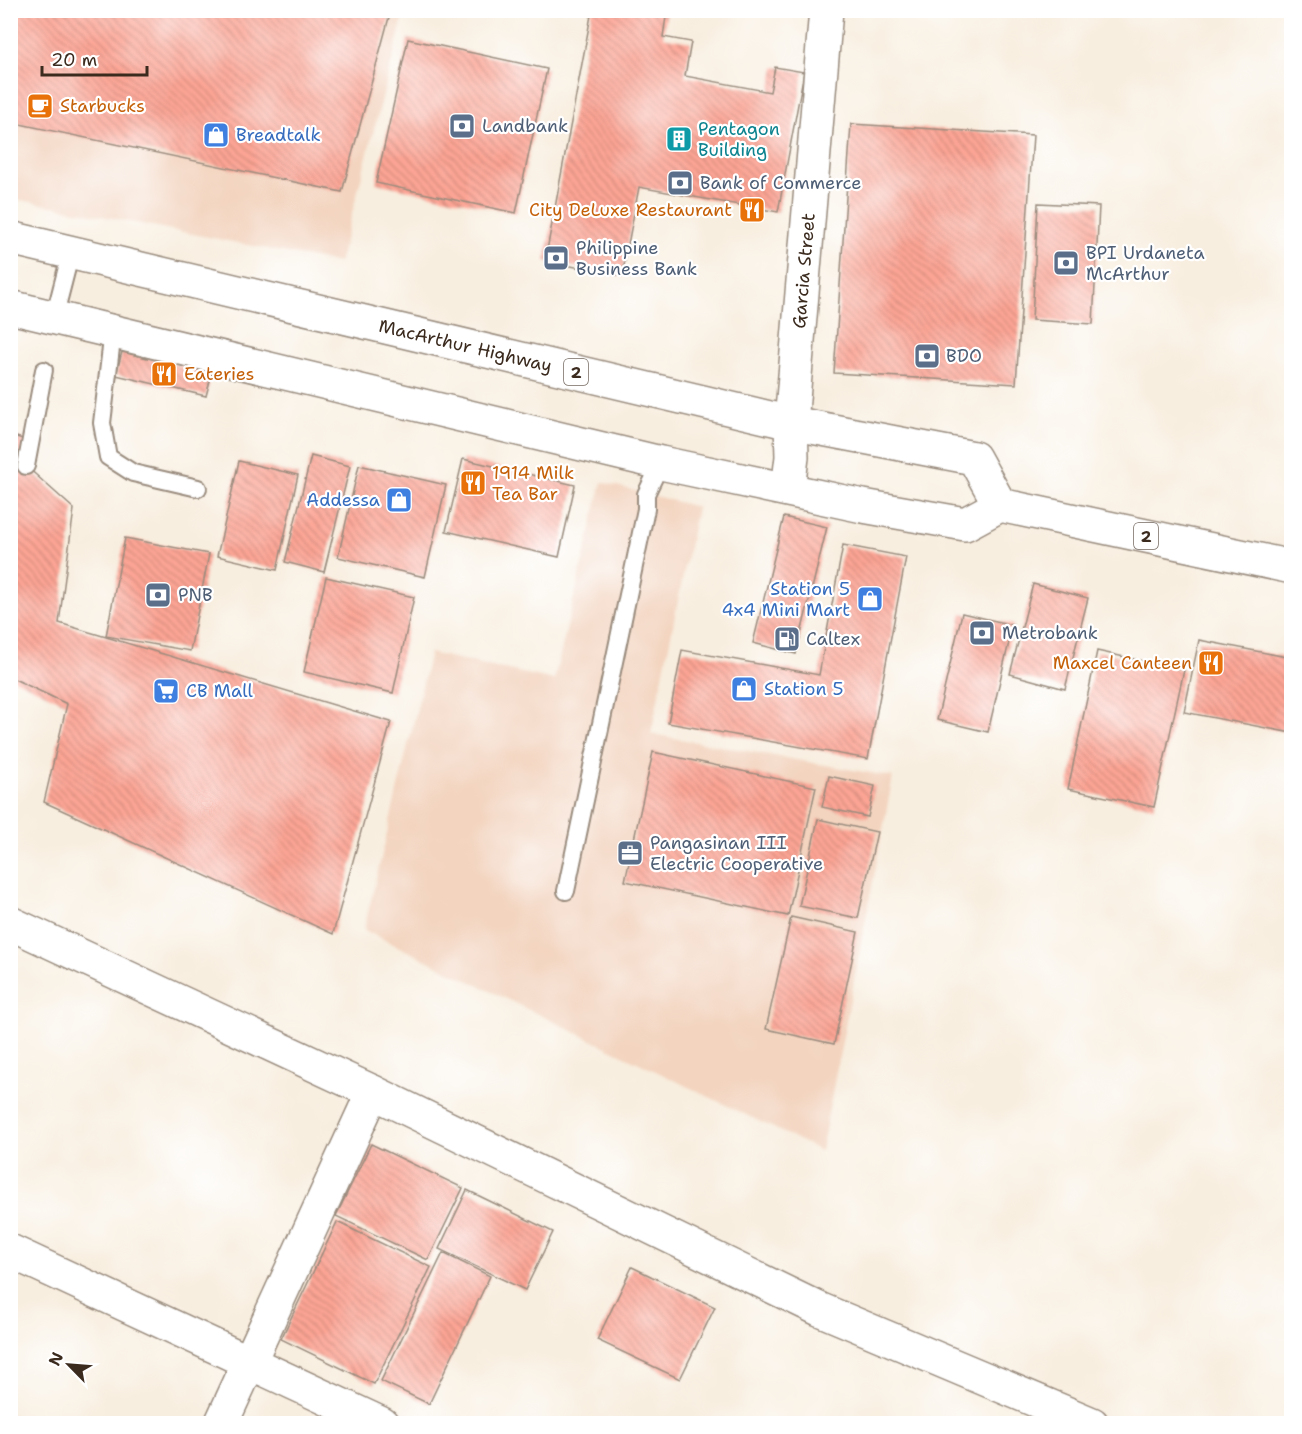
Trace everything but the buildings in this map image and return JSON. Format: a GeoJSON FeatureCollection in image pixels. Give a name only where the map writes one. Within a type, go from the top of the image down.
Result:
{"type":"FeatureCollection","features":[{"type":"Feature","properties":{"kind":"street","name":"Garcia Street"},"geometry":{"type":"LineString","coordinates":[[788,489],[826,10]]}},
{"type":"Feature","properties":{"kind":"street","name":"MacArthur Highway"},"geometry":{"type":"LineString","coordinates":[[10,238],[792,423],[974,458],[1000,505]]}},
{"type":"Feature","properties":{"kind":"street"},"geometry":{"type":"LineString","coordinates":[[10,307],[661,463],[863,506],[965,525],[1000,505]]}},
{"type":"Feature","properties":{"kind":"street","name":"2"},"geometry":{"type":"LineString","coordinates":[[1000,505],[1292,567]]}},
{"type":"Feature","properties":{"kind":"street"},"geometry":{"type":"LineString","coordinates":[[10,923],[374,1092],[819,1309],[1092,1424]]}},
{"type":"Feature","properties":{"kind":"street"},"geometry":{"type":"LineString","coordinates":[[221,1424],[374,1092]]}},
{"type":"Feature","properties":{"kind":"street"},"geometry":{"type":"LineString","coordinates":[[10,1251],[382,1424]]}},
{"type":"Feature","properties":{"kind":"lane"},"geometry":{"type":"LineString","coordinates":[[54,318],[71,252]]}},
{"type":"Feature","properties":{"kind":"lane"},"geometry":{"type":"LineString","coordinates":[[113,331],[102,423],[108,457],[133,473],[198,488]]}},
{"type":"Feature","properties":{"kind":"lane"},"geometry":{"type":"LineString","coordinates":[[26,466],[44,370]]}},
{"type":"Feature","properties":{"kind":"lane"},"geometry":{"type":"LineString","coordinates":[[566,891],[646,509],[646,494],[661,463]]}},
{"type":"Feature","properties":{"kind":"shaded area"},"geometry":{"type":"Polygon","coordinates":[[[10,11],[405,11],[339,263],[11,198],[10,11]]]}},
{"type":"Feature","properties":{"kind":"shaded area","name":"Pangasinan III Electric Cooperative"},"geometry":{"type":"Polygon","coordinates":[[[602,482],[697,507],[651,734],[893,777],[821,1151],[364,930],[430,653],[554,680],[602,482]]]}},
{"type":"Feature","properties":{"kind":"place","name":"Starbucks"},"geometry":{"type":"Point","coordinates":[40,106]}},
{"type":"Feature","properties":{"kind":"place","name":"Landbank"},"geometry":{"type":"Point","coordinates":[462,126]}},
{"type":"Feature","properties":{"kind":"place","name":"Breadtalk"},"geometry":{"type":"Point","coordinates":[216,135]}},
{"type":"Feature","properties":{"kind":"place","name":"Pentagon Building"},"geometry":{"type":"Point","coordinates":[679,139]}},
{"type":"Feature","properties":{"kind":"place","name":"Bank of Commerce"},"geometry":{"type":"Point","coordinates":[680,183]}},
{"type":"Feature","properties":{"kind":"place","name":"City DeLuxe Restaurant"},"geometry":{"type":"Point","coordinates":[752,210]}},
{"type":"Feature","properties":{"kind":"place","name":"Philippine Business Bank"},"geometry":{"type":"Point","coordinates":[556,258]}},
{"type":"Feature","properties":{"kind":"place","name":"BPI Urdaneta McArthur"},"geometry":{"type":"Point","coordinates":[1066,263]}},
{"type":"Feature","properties":{"kind":"place","name":"BDO"},"geometry":{"type":"Point","coordinates":[927,356]}},
{"type":"Feature","properties":{"kind":"place","name":"Eateries"},"geometry":{"type":"Point","coordinates":[164,374]}},
{"type":"Feature","properties":{"kind":"place","name":"1914 Milk Tea Bar"},"geometry":{"type":"Point","coordinates":[473,483]}},
{"type":"Feature","properties":{"kind":"place","name":"Addessa"},"geometry":{"type":"Point","coordinates":[399,500]}},
{"type":"Feature","properties":{"kind":"place","name":"PNB"},"geometry":{"type":"Point","coordinates":[158,595]}},
{"type":"Feature","properties":{"kind":"place","name":"Station 5 4x4 Mini Mart"},"geometry":{"type":"Point","coordinates":[870,599]}},
{"type":"Feature","properties":{"kind":"place","name":"Metrobank"},"geometry":{"type":"Point","coordinates":[982,633]}},
{"type":"Feature","properties":{"kind":"place","name":"Caltex"},"geometry":{"type":"Point","coordinates":[787,639]}},
{"type":"Feature","properties":{"kind":"place","name":"Maxcel Canteen"},"geometry":{"type":"Point","coordinates":[1211,663]}},
{"type":"Feature","properties":{"kind":"place","name":"Station 5"},"geometry":{"type":"Point","coordinates":[744,689]}},
{"type":"Feature","properties":{"kind":"place","name":"CB Mall"},"geometry":{"type":"Point","coordinates":[166,691]}},
{"type":"Feature","properties":{"kind":"place","name":"Pangasinan III Electric Cooperative"},"geometry":{"type":"Point","coordinates":[630,853]}}]}
